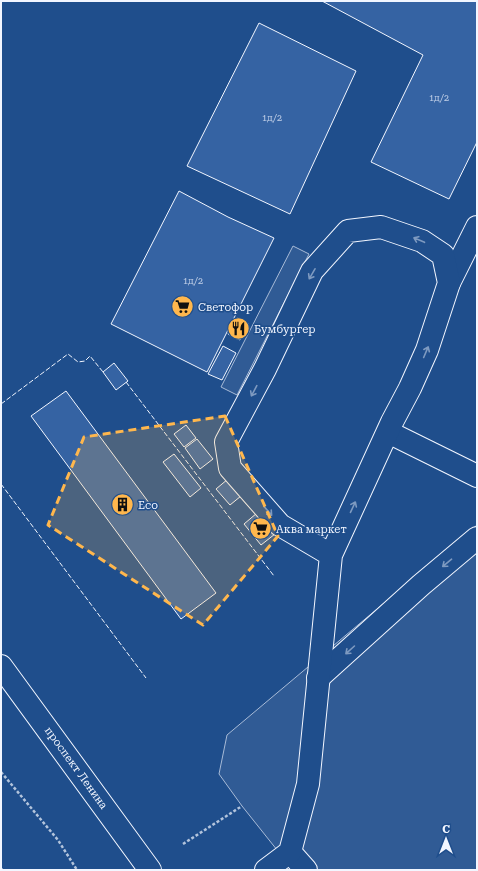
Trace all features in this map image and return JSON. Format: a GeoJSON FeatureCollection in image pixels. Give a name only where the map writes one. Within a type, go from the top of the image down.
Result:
{"type":"FeatureCollection","features":[{"type":"Feature","properties":{"kind":"main road"},"geometry":{"type":"LineString","coordinates":[[266,870],[290,852],[308,784],[331,555],[427,350],[449,283],[477,227]]}},
{"type":"Feature","properties":{"kind":"main road"},"geometry":{"type":"LineString","coordinates":[[331,555],[280,525],[230,468],[226,442],[266,369],[312,271],[348,231],[381,228],[422,241],[443,255],[449,283]]}},
{"type":"Feature","properties":{"kind":"main road"},"geometry":{"type":"LineString","coordinates":[[388,432],[477,476]]}},
{"type":"Feature","properties":{"kind":"main road"},"geometry":{"type":"LineString","coordinates":[[318,678],[421,585],[477,538]]}},
{"type":"Feature","properties":{"kind":"main road","name":"проспект Ленина"},"geometry":{"type":"LineString","coordinates":[[1,666],[150,870]]}},
{"type":"Feature","properties":{"kind":"main road"},"geometry":{"type":"LineString","coordinates":[[290,852],[306,870]]}},
{"type":"Feature","properties":{"kind":"path"},"geometry":{"type":"LineString","coordinates":[[1,772],[58,840],[77,870]]}},
{"type":"Feature","properties":{"kind":"path"},"geometry":{"type":"LineString","coordinates":[[183,844],[242,806]]}},
{"type":"Feature","properties":{"kind":"highlighted area"},"geometry":{"type":"Polygon","coordinates":[[[225,416],[278,536],[203,625],[48,525],[84,437],[225,416]]]}},
{"type":"Feature","properties":{"kind":"shaded area"},"geometry":{"type":"Polygon","coordinates":[[[293,246],[309,254],[237,395],[221,387],[293,246]]]}},
{"type":"Feature","properties":{"kind":"shaded area"},"geometry":{"type":"Polygon","coordinates":[[[477,525],[477,870],[293,870],[242,806],[219,774],[227,735],[477,525]]]}},
{"type":"Feature","properties":{"kind":"building"},"geometry":{"type":"Polygon","coordinates":[[[322,1],[477,1],[477,142],[449,199],[371,162],[423,55],[322,1]]]}},
{"type":"Feature","properties":{"kind":"building"},"geometry":{"type":"Polygon","coordinates":[[[259,23],[356,71],[290,214],[187,166],[259,23]]]}},
{"type":"Feature","properties":{"kind":"building"},"geometry":{"type":"Polygon","coordinates":[[[179,191],[228,217],[274,238],[207,372],[111,324],[179,191]]]}},
{"type":"Feature","properties":{"kind":"building","name":"Бумбургер"},"geometry":{"type":"Polygon","coordinates":[[[237,318],[248,323],[240,340],[228,334],[237,318]]]}},
{"type":"Feature","properties":{"kind":"building"},"geometry":{"type":"Polygon","coordinates":[[[223,346],[236,353],[222,380],[208,374],[223,346]]]}},
{"type":"Feature","properties":{"kind":"building"},"geometry":{"type":"Polygon","coordinates":[[[114,363],[128,381],[116,390],[103,372],[114,363]]]}},
{"type":"Feature","properties":{"kind":"building","name":"Eco"},"geometry":{"type":"Polygon","coordinates":[[[66,391],[216,593],[181,619],[31,416],[66,391]]]}},
{"type":"Feature","properties":{"kind":"building"},"geometry":{"type":"Polygon","coordinates":[[[186,425],[196,438],[184,447],[174,434],[186,425]]]}},
{"type":"Feature","properties":{"kind":"building"},"geometry":{"type":"Polygon","coordinates":[[[197,439],[213,459],[200,469],[185,448],[197,439]]]}},
{"type":"Feature","properties":{"kind":"building"},"geometry":{"type":"Polygon","coordinates":[[[174,454],[201,488],[190,497],[163,462],[174,454]]]}},
{"type":"Feature","properties":{"kind":"building"},"geometry":{"type":"Polygon","coordinates":[[[228,479],[241,496],[230,505],[216,489],[228,479]]]}},
{"type":"Feature","properties":{"kind":"building","name":"Аква маркет"},"geometry":{"type":"Polygon","coordinates":[[[257,513],[275,534],[261,545],[244,524],[257,513]]]}},
{"type":"Feature","properties":{"kind":"fence"},"geometry":{"type":"LineString","coordinates":[[1,404],[68,354],[78,362],[85,361],[90,356],[103,372]]}},
{"type":"Feature","properties":{"kind":"fence"},"geometry":{"type":"LineString","coordinates":[[126,382],[274,576]]}},
{"type":"Feature","properties":{"kind":"fence"},"geometry":{"type":"LineString","coordinates":[[1,484],[146,678]]}},
{"type":"Feature","properties":{"kind":"place","name":"Светофор"},"geometry":{"type":"Point","coordinates":[183,307]}},
{"type":"Feature","properties":{"kind":"place","name":"Бумбургер"},"geometry":{"type":"Point","coordinates":[238,329]}},
{"type":"Feature","properties":{"kind":"place","name":"Eco"},"geometry":{"type":"Point","coordinates":[123,505]}},
{"type":"Feature","properties":{"kind":"place","name":"Аква маркет"},"geometry":{"type":"Point","coordinates":[260,529]}}]}
